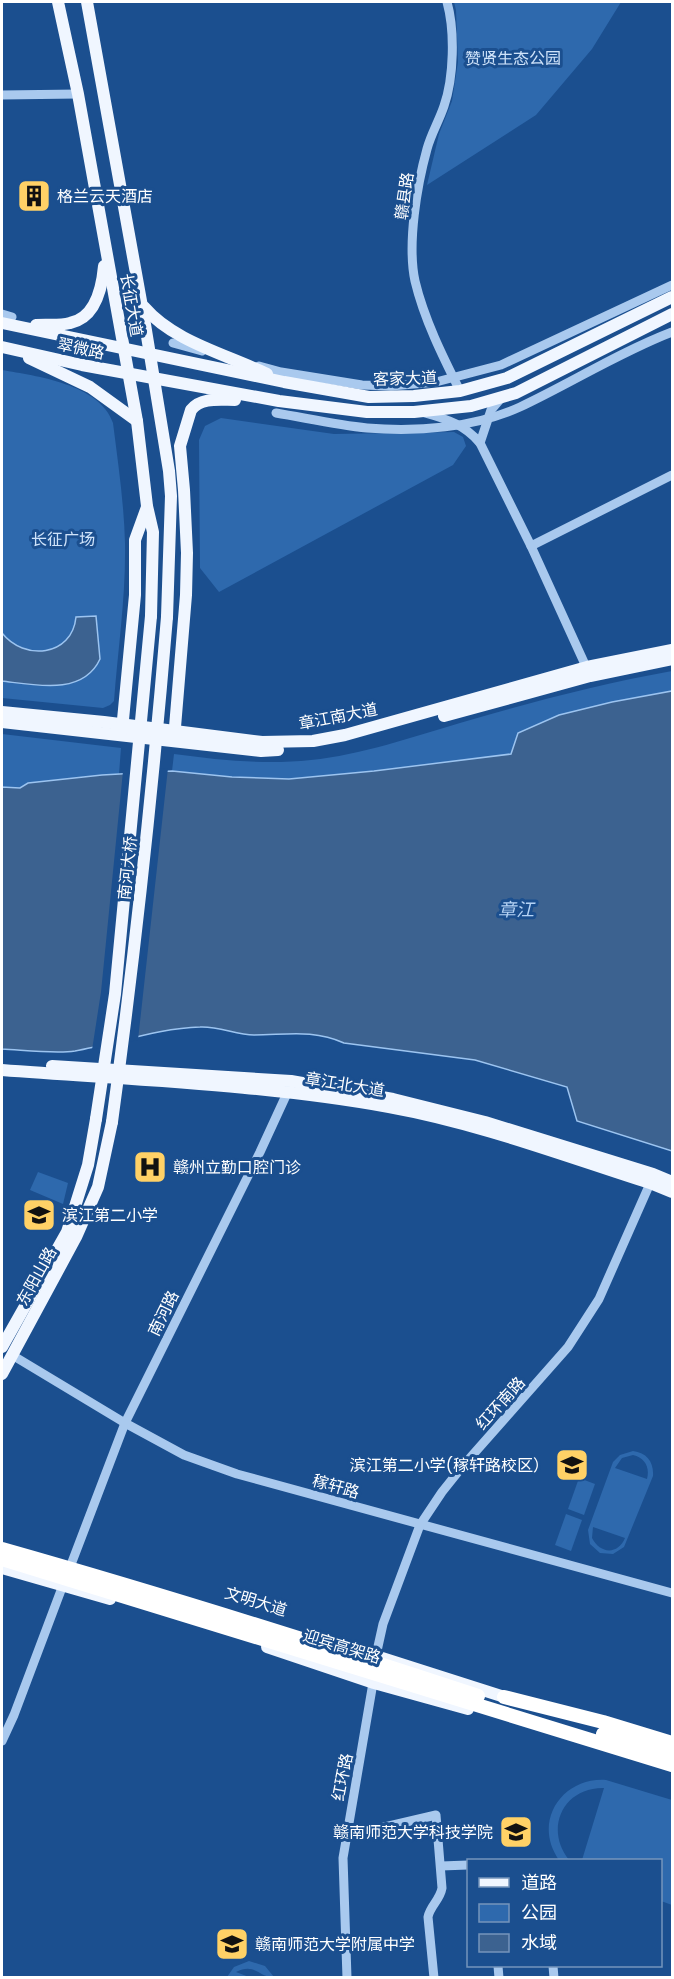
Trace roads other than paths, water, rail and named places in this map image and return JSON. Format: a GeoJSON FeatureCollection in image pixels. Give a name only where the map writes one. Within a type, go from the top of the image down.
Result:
{"type":"FeatureCollection","features":[{"type":"Feature","properties":{"kind":"highway","name":"迎宾高架路"},"geometry":{"type":"LineString","coordinates":[[2,1549],[386,1665],[500,1703],[672,1755]]}},
{"type":"Feature","properties":{"kind":"highway","name":"迎宾高架路"},"geometry":{"type":"LineString","coordinates":[[2,1559],[379,1680],[672,1765]]}},
{"type":"Feature","properties":{"kind":"highway"},"geometry":{"type":"LineString","coordinates":[[97,1595],[264,1649],[379,1680]]}},
{"type":"Feature","properties":{"kind":"highway"},"geometry":{"type":"LineString","coordinates":[[504,1697],[603,1722],[672,1743]]}},
{"type":"Feature","properties":{"kind":"main road","name":"长征大道"},"geometry":{"type":"LineString","coordinates":[[58,2],[78,94],[137,421],[153,546],[151,616]]}},
{"type":"Feature","properties":{"kind":"main road","name":"长征大道"},"geometry":{"type":"LineString","coordinates":[[87,2],[142,306],[166,454],[171,496],[167,617]]}},
{"type":"Feature","properties":{"kind":"main road"},"geometry":{"type":"LineString","coordinates":[[9,322],[69,324],[85,316],[99,294],[103,281],[105,250]]}},
{"type":"Feature","properties":{"kind":"main road","name":"客家大道"},"geometry":{"type":"LineString","coordinates":[[123,348],[284,382],[369,397],[414,396],[460,391],[507,378],[672,297]]}},
{"type":"Feature","properties":{"kind":"main road"},"geometry":{"type":"LineString","coordinates":[[142,306],[163,326],[284,382]]}},
{"type":"Feature","properties":{"kind":"main road","name":"客家大道"},"geometry":{"type":"LineString","coordinates":[[154,379],[277,407],[367,412],[419,411],[471,406],[516,393],[672,315]]}},
{"type":"Feature","properties":{"kind":"main road","name":"翠微路"},"geometry":{"type":"LineString","coordinates":[[9,322],[123,348]]}},
{"type":"Feature","properties":{"kind":"main road"},"geometry":{"type":"LineString","coordinates":[[7,348],[90,387],[137,421]]}},
{"type":"Feature","properties":{"kind":"main road","name":"翠微路"},"geometry":{"type":"LineString","coordinates":[[7,348],[154,379]]}},
{"type":"Feature","properties":{"kind":"main road"},"geometry":{"type":"LineString","coordinates":[[174,736],[186,595],[185,508],[180,446],[191,410],[203,401],[213,400],[277,407]]}},
{"type":"Feature","properties":{"kind":"main road"},"geometry":{"type":"LineString","coordinates":[[166,454],[183,478]]}},
{"type":"Feature","properties":{"kind":"main road"},"geometry":{"type":"LineString","coordinates":[[122,735],[135,595],[135,540],[147,506]]}},
{"type":"Feature","properties":{"kind":"main road"},"geometry":{"type":"LineString","coordinates":[[170,542],[185,508]]}},
{"type":"Feature","properties":{"kind":"main road","name":"南河大桥"},"geometry":{"type":"LineString","coordinates":[[96,1119],[115,994],[151,616]]}},
{"type":"Feature","properties":{"kind":"main road","name":"南河大桥"},"geometry":{"type":"LineString","coordinates":[[112,1122],[130,995],[155,762],[167,617]]}},
{"type":"Feature","properties":{"kind":"main road","name":"章江南大道"},"geometry":{"type":"LineString","coordinates":[[2,712],[174,736],[261,751],[313,748],[393,730],[588,671],[672,650]]}},
{"type":"Feature","properties":{"kind":"main road","name":"章江南大道"},"geometry":{"type":"LineString","coordinates":[[588,671],[672,659]]}},
{"type":"Feature","properties":{"kind":"main road","name":"章江南大道"},"geometry":{"type":"LineString","coordinates":[[2,722],[122,735],[174,736]]}},
{"type":"Feature","properties":{"kind":"main road","name":"章江北大道"},"geometry":{"type":"LineString","coordinates":[[2,1062],[289,1086],[391,1107],[672,1182]]}},
{"type":"Feature","properties":{"kind":"main road","name":"章江北大道"},"geometry":{"type":"LineString","coordinates":[[2,1070],[289,1086]]}},
{"type":"Feature","properties":{"kind":"main road","name":"东阳山路"},"geometry":{"type":"LineString","coordinates":[[2,1374],[7,1351],[67,1232],[88,1165],[96,1119]]}},
{"type":"Feature","properties":{"kind":"main road","name":"东阳山路"},"geometry":{"type":"LineString","coordinates":[[7,1351],[76,1237],[98,1187],[112,1122]]}},
{"type":"Feature","properties":{"kind":"main road","name":"章江北大道"},"geometry":{"type":"LineString","coordinates":[[652,1178],[672,1192]]}},
{"type":"Feature","properties":{"kind":"main road","name":"文明大道"},"geometry":{"type":"LineString","coordinates":[[2,1542],[376,1655],[672,1749]]}},
{"type":"Feature","properties":{"kind":"main road"},"geometry":{"type":"LineString","coordinates":[[2,1568],[97,1595]]}},
{"type":"Feature","properties":{"kind":"main road"},"geometry":{"type":"LineString","coordinates":[[379,1680],[672,1771]]}},
{"type":"Feature","properties":{"kind":"street","name":"赣县路"},"geometry":{"type":"LineString","coordinates":[[447,2],[452,68],[445,104],[427,147],[418,191],[413,255],[415,280],[422,303],[460,391]]}},
{"type":"Feature","properties":{"kind":"street"},"geometry":{"type":"LineString","coordinates":[[2,95],[78,94]]}},
{"type":"Feature","properties":{"kind":"street"},"geometry":{"type":"LineString","coordinates":[[173,343],[281,372],[362,385],[391,386],[436,382],[501,365],[672,285]]}},
{"type":"Feature","properties":{"kind":"street"},"geometry":{"type":"LineString","coordinates":[[2,314],[9,322]]}},
{"type":"Feature","properties":{"kind":"street"},"geometry":{"type":"LineString","coordinates":[[277,407],[366,428],[417,429],[457,424],[488,418],[520,407],[672,332]]}},
{"type":"Feature","properties":{"kind":"street"},"geometry":{"type":"LineString","coordinates":[[480,443],[488,418],[496,402],[502,397]]}},
{"type":"Feature","properties":{"kind":"street"},"geometry":{"type":"LineString","coordinates":[[419,411],[457,424],[471,432],[480,443],[531,546],[588,671]]}},
{"type":"Feature","properties":{"kind":"street"},"geometry":{"type":"LineString","coordinates":[[531,546],[672,475]]}},
{"type":"Feature","properties":{"kind":"street","name":"南河路"},"geometry":{"type":"LineString","coordinates":[[72,1562],[125,1423],[289,1086]]}},
{"type":"Feature","properties":{"kind":"street","name":"红环南路"},"geometry":{"type":"LineString","coordinates":[[376,1655],[383,1624],[420,1525],[462,1467],[568,1347],[598,1299],[652,1178]]}},
{"type":"Feature","properties":{"kind":"street","name":"稼轩路"},"geometry":{"type":"LineString","coordinates":[[7,1351],[125,1423],[184,1455],[237,1474],[672,1593]]}},
{"type":"Feature","properties":{"kind":"street"},"geometry":{"type":"LineString","coordinates":[[2,1742],[63,1586]]}},
{"type":"Feature","properties":{"kind":"street","name":"红环路"},"geometry":{"type":"LineString","coordinates":[[347,1977],[342,1871],[346,1836],[379,1680],[376,1655]]}},
{"type":"Feature","properties":{"kind":"street"},"geometry":{"type":"LineString","coordinates":[[346,1836],[436,1815],[441,1866],[441,1895],[430,1910],[428,1917],[434,1977]]}},
{"type":"Feature","properties":{"kind":"street"},"geometry":{"type":"LineString","coordinates":[[441,1866],[467,1865]]}},
{"type":"Feature","properties":{"kind":"water"},"geometry":{"type":"Polygon","coordinates":[[[96,616],[100,659],[92,671],[82,679],[70,683],[43,686],[2,681],[2,633],[22,648],[34,651],[46,650],[57,647],[66,640],[73,630],[76,617],[96,616]]]}},
{"type":"Feature","properties":{"kind":"water","name":"章江"},"geometry":{"type":"Polygon","coordinates":[[[672,691],[672,1151],[577,1121],[567,1087],[475,1060],[344,1043],[310,1034],[247,1035],[200,1027],[153,1033],[67,1052],[2,1049],[2,787],[20,788],[28,783],[102,775],[172,771],[232,777],[289,779],[511,754],[518,733],[559,715],[672,691]]]}},
{"type":"Feature","properties":{"kind":"place","name":"格兰云天酒店"},"geometry":{"type":"Point","coordinates":[34,196]}},
{"type":"Feature","properties":{"kind":"place","name":"赣州立勤口腔门诊"},"geometry":{"type":"Point","coordinates":[150,1167]}},
{"type":"Feature","properties":{"kind":"place","name":"滨江第二小学"},"geometry":{"type":"Point","coordinates":[39,1215]}},
{"type":"Feature","properties":{"kind":"place","name":"滨江第二小学(稼轩路校区）"},"geometry":{"type":"Point","coordinates":[572,1465]}},
{"type":"Feature","properties":{"kind":"place","name":"赣南师范大学科技学院"},"geometry":{"type":"Point","coordinates":[516,1832]}},
{"type":"Feature","properties":{"kind":"place","name":"赣南师范大学附属中学"},"geometry":{"type":"Point","coordinates":[232,1944]}},
{"type":"Feature","properties":{"kind":"park label","name":"赞贤生态公园"},"geometry":{"type":"Point","coordinates":[513,58]}},
{"type":"Feature","properties":{"kind":"park label","name":"长征广场"},"geometry":{"type":"Point","coordinates":[63,539]}}]}
